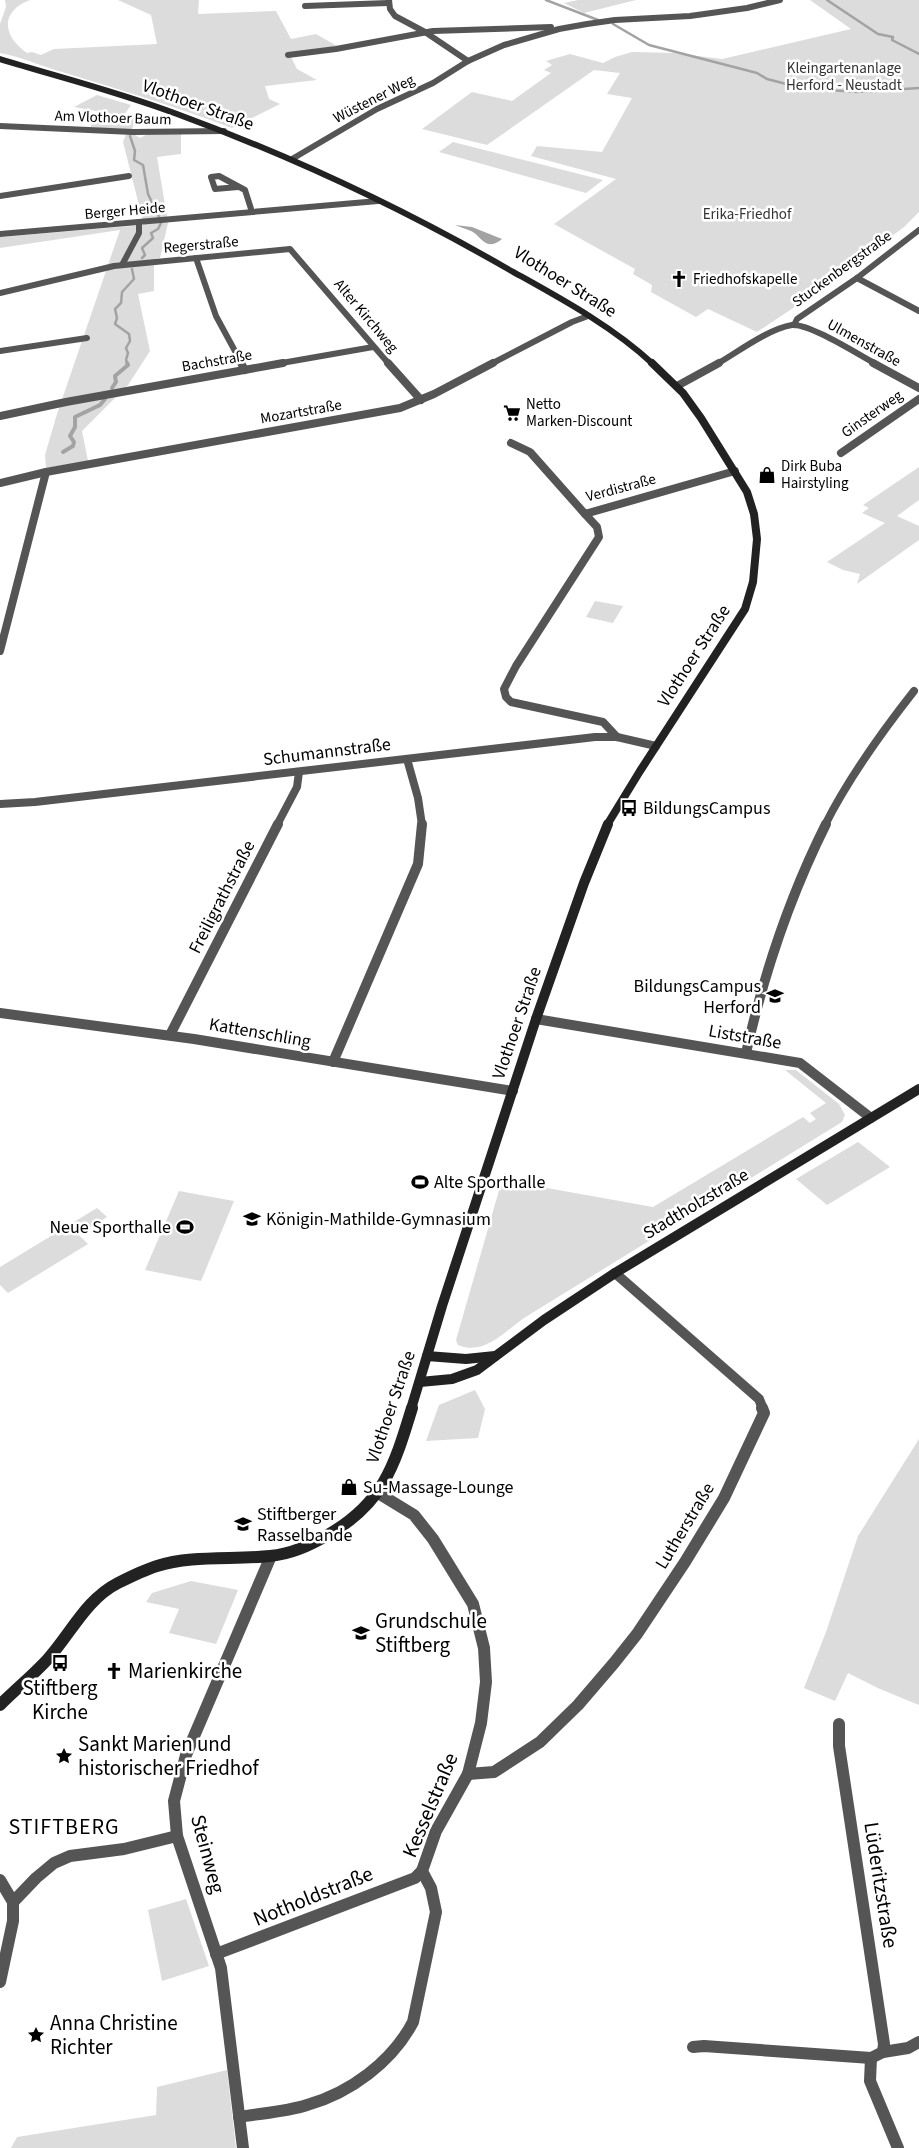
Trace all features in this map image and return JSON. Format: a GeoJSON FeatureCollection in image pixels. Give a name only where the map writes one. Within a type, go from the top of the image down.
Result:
{"type":"FeatureCollection","features":[{"type":"Feature","properties":{"kind":"street","name":"Wüstener Weg"},"geometry":{"type":"LineString","coordinates":[[292,159],[376,109],[441,79],[468,61],[504,45],[559,29],[599,22],[676,18],[747,8],[780,0]]}},
{"type":"Feature","properties":{"kind":"street","name":"Wüstener Weg"},"geometry":{"type":"LineString","coordinates":[[388,2],[395,16],[426,32],[468,61]]}},
{"type":"Feature","properties":{"kind":"street"},"geometry":{"type":"LineString","coordinates":[[305,6],[388,2]]}},
{"type":"Feature","properties":{"kind":"street"},"geometry":{"type":"LineString","coordinates":[[738,2],[747,8]]}},
{"type":"Feature","properties":{"kind":"street","name":"Wüstener Weg"},"geometry":{"type":"LineString","coordinates":[[288,55],[336,49],[426,32],[546,27],[559,29]]}},
{"type":"Feature","properties":{"kind":"street","name":"Vlothoer Straße"},"geometry":{"type":"LineString","coordinates":[[0,60],[176,113],[292,159],[476,249],[588,316],[642,354],[677,386],[701,418],[735,471],[746,492],[754,514],[757,539],[753,582],[745,609],[728,638],[656,746],[607,826],[536,1019],[442,1306],[399,1450],[378,1493],[347,1524],[303,1549],[271,1556],[173,1563],[157,1566],[116,1584],[92,1604],[47,1660],[0,1706]]}},
{"type":"Feature","properties":{"kind":"street","name":"Am Vlothoer Baum"},"geometry":{"type":"LineString","coordinates":[[0,126],[132,132],[224,131]]}},
{"type":"Feature","properties":{"kind":"street"},"geometry":{"type":"LineString","coordinates":[[0,196],[129,176]]}},
{"type":"Feature","properties":{"kind":"street"},"geometry":{"type":"LineString","coordinates":[[238,187],[247,193],[252,212]]}},
{"type":"Feature","properties":{"kind":"street","name":"Berger Heide"},"geometry":{"type":"LineString","coordinates":[[0,234],[378,201]]}},
{"type":"Feature","properties":{"kind":"street"},"geometry":{"type":"LineString","coordinates":[[122,265],[139,233],[139,223]]}},
{"type":"Feature","properties":{"kind":"street","name":"Stuckenbergstraße"},"geometry":{"type":"LineString","coordinates":[[677,386],[777,330],[794,325],[797,319],[857,278],[918,232]]}},
{"type":"Feature","properties":{"kind":"street","name":"Regerstraße"},"geometry":{"type":"LineString","coordinates":[[0,293],[114,266],[290,249]]}},
{"type":"Feature","properties":{"kind":"street","name":"Alter Kirchweg"},"geometry":{"type":"LineString","coordinates":[[290,249],[373,347],[421,400]]}},
{"type":"Feature","properties":{"kind":"street"},"geometry":{"type":"LineString","coordinates":[[196,258],[204,285],[223,334],[245,370]]}},
{"type":"Feature","properties":{"kind":"street"},"geometry":{"type":"LineString","coordinates":[[857,278],[919,311]]}},
{"type":"Feature","properties":{"kind":"street","name":"Mozartstraße"},"geometry":{"type":"LineString","coordinates":[[0,483],[46,472],[384,411],[421,400],[572,322],[588,316]]}},
{"type":"Feature","properties":{"kind":"street","name":"Ulmenstraße"},"geometry":{"type":"LineString","coordinates":[[794,325],[807,327],[919,388]]}},
{"type":"Feature","properties":{"kind":"street"},"geometry":{"type":"LineString","coordinates":[[0,351],[87,338]]}},
{"type":"Feature","properties":{"kind":"street","name":"Bachstraße"},"geometry":{"type":"LineString","coordinates":[[0,416],[66,402],[373,347]]}},
{"type":"Feature","properties":{"kind":"street","name":"Ginsterweg"},"geometry":{"type":"LineString","coordinates":[[841,453],[919,399]]}},
{"type":"Feature","properties":{"kind":"street","name":"Verdistraße"},"geometry":{"type":"LineString","coordinates":[[511,443],[530,452],[585,514],[735,471]]}},
{"type":"Feature","properties":{"kind":"street"},"geometry":{"type":"LineString","coordinates":[[0,651],[3,628],[46,472]]}},
{"type":"Feature","properties":{"kind":"street"},"geometry":{"type":"LineString","coordinates":[[585,514],[597,527],[599,537],[516,666],[504,689],[506,697],[511,702],[603,722],[617,737]]}},
{"type":"Feature","properties":{"kind":"street"},"geometry":{"type":"LineString","coordinates":[[746,1053],[765,975],[799,877],[835,805],[862,759],[884,727],[914,691]]}},
{"type":"Feature","properties":{"kind":"street","name":"Schumannstraße"},"geometry":{"type":"LineString","coordinates":[[0,804],[35,802],[595,737],[617,737],[656,746]]}},
{"type":"Feature","properties":{"kind":"street"},"geometry":{"type":"LineString","coordinates":[[333,1062],[418,864],[422,844],[423,823],[421,806],[406,759]]}},
{"type":"Feature","properties":{"kind":"street","name":"Freiligrathstraße"},"geometry":{"type":"LineString","coordinates":[[170,1035],[297,787],[298,772]]}},
{"type":"Feature","properties":{"kind":"street","name":"Kattenschling"},"geometry":{"type":"LineString","coordinates":[[0,1013],[170,1035],[513,1091]]}},
{"type":"Feature","properties":{"kind":"street","name":"Liststraße"},"geometry":{"type":"LineString","coordinates":[[536,1019],[746,1053],[804,1065],[871,1118]]}},
{"type":"Feature","properties":{"kind":"street","name":"Stadtholzstraße"},"geometry":{"type":"LineString","coordinates":[[420,1382],[460,1376],[477,1370],[544,1320],[615,1273],[919,1089]]}},
{"type":"Feature","properties":{"kind":"street","name":"Lutherstraße"},"geometry":{"type":"LineString","coordinates":[[468,1774],[494,1772],[540,1742],[578,1705],[614,1663],[637,1634],[686,1562],[719,1506],[764,1413],[759,1399],[615,1273]]}},
{"type":"Feature","properties":{"kind":"street"},"geometry":{"type":"LineString","coordinates":[[428,1356],[466,1359],[496,1356]]}},
{"type":"Feature","properties":{"kind":"street","name":"Kesselstraße"},"geometry":{"type":"LineString","coordinates":[[239,2117],[313,2103],[351,2084],[378,2066],[408,2033],[413,2022],[436,1912],[431,1888],[422,1871],[436,1831],[468,1774],[481,1723],[486,1682],[484,1648],[473,1604],[433,1539],[414,1515],[378,1493]]}},
{"type":"Feature","properties":{"kind":"street","name":"Steinweg"},"geometry":{"type":"LineString","coordinates":[[243,2148],[221,1968],[177,1836],[174,1801],[186,1755],[271,1556]]}},
{"type":"Feature","properties":{"kind":"street","name":"Lüderitzstraße"},"geometry":{"type":"LineString","coordinates":[[839,1724],[839,1746],[884,2044],[877,2055],[870,2081],[898,2148]]}},
{"type":"Feature","properties":{"kind":"street"},"geometry":{"type":"LineString","coordinates":[[13,1902],[36,1878],[54,1863],[70,1856],[124,1849],[177,1836]]}},
{"type":"Feature","properties":{"kind":"street","name":"Notholdstraße"},"geometry":{"type":"LineString","coordinates":[[216,1954],[265,1937],[415,1878],[422,1871]]}},
{"type":"Feature","properties":{"kind":"street"},"geometry":{"type":"LineString","coordinates":[[0,1880],[13,1902],[13,1921],[0,1982]]}},
{"type":"Feature","properties":{"kind":"street"},"geometry":{"type":"LineString","coordinates":[[693,2047],[877,2055],[908,2048],[919,2042]]}},
{"type":"Feature","properties":{"kind":"green space"},"geometry":{"type":"Polygon","coordinates":[[[5,0],[30,0],[20,5],[9,17],[9,32],[19,46],[27,53],[32,52],[41,55],[54,49],[157,44],[151,15],[118,0],[199,0],[198,14],[276,11],[291,39],[316,34],[337,46],[289,53],[297,69],[317,80],[265,86],[269,99],[280,104],[232,128],[147,98],[0,53],[0,24],[6,7],[5,0]]]}},
{"type":"Feature","properties":{"kind":"green space"},"geometry":{"type":"Polygon","coordinates":[[[578,0],[636,0],[584,13],[564,3],[578,0]]]}},
{"type":"Feature","properties":{"kind":"green space","name":"Erika-Friedhof"},"geometry":{"type":"Polygon","coordinates":[[[810,0],[919,0],[919,212],[904,227],[823,288],[757,332],[708,309],[696,317],[651,292],[652,285],[633,274],[635,269],[554,224],[616,179],[531,156],[537,146],[602,152],[632,98],[607,94],[620,73],[594,70],[487,145],[422,129],[472,92],[512,101],[551,73],[544,70],[552,65],[546,61],[570,54],[603,63],[632,52],[674,53],[722,59],[851,29],[810,0]]]}},
{"type":"Feature","properties":{"kind":"green space"},"geometry":{"type":"Polygon","coordinates":[[[97,95],[131,105],[124,115],[137,117],[131,131],[91,127],[91,123],[102,112],[74,107],[97,95]]]}},
{"type":"Feature","properties":{"kind":"green space"},"geometry":{"type":"Polygon","coordinates":[[[126,134],[134,134],[140,138],[148,134],[181,134],[181,154],[157,157],[168,223],[160,258],[154,259],[154,291],[138,294],[150,351],[128,385],[82,431],[88,461],[46,468],[45,455],[57,414],[120,230],[0,248],[0,237],[144,225],[123,142],[126,134]]]}},
{"type":"Feature","properties":{"kind":"green space"},"geometry":{"type":"Polygon","coordinates":[[[453,142],[603,180],[586,193],[439,152],[453,142]]]}},
{"type":"Feature","properties":{"kind":"green space"},"geometry":{"type":"Polygon","coordinates":[[[919,467],[919,500],[897,516],[919,526],[919,540],[857,584],[860,574],[843,570],[827,562],[885,523],[862,513],[869,508],[863,505],[919,467]]]}},
{"type":"Feature","properties":{"kind":"green space"},"geometry":{"type":"Polygon","coordinates":[[[595,601],[623,606],[613,623],[586,617],[595,601]]]}},
{"type":"Feature","properties":{"kind":"green space"},"geometry":{"type":"Polygon","coordinates":[[[785,1070],[796,1070],[839,1104],[845,1115],[842,1122],[524,1318],[493,1341],[476,1347],[467,1348],[458,1345],[456,1340],[502,1180],[653,1207],[803,1117],[810,1123],[816,1119],[810,1113],[826,1103],[785,1070]]]}},
{"type":"Feature","properties":{"kind":"green space"},"geometry":{"type":"Polygon","coordinates":[[[858,1142],[890,1167],[827,1205],[796,1179],[858,1142]]]}},
{"type":"Feature","properties":{"kind":"green space","name":"Neue Sporthalle"},"geometry":{"type":"Polygon","coordinates":[[[179,1191],[234,1201],[201,1281],[145,1270],[179,1191]]]}},
{"type":"Feature","properties":{"kind":"green space"},"geometry":{"type":"Polygon","coordinates":[[[97,1208],[107,1217],[78,1234],[88,1244],[8,1293],[0,1285],[0,1267],[97,1208]]]}},
{"type":"Feature","properties":{"kind":"green space"},"geometry":{"type":"Polygon","coordinates":[[[475,1390],[485,1409],[478,1438],[426,1441],[439,1405],[475,1390]]]}},
{"type":"Feature","properties":{"kind":"green space"},"geometry":{"type":"Polygon","coordinates":[[[919,1439],[919,1705],[848,1673],[835,1701],[804,1688],[826,1632],[858,1536],[919,1439]]]}},
{"type":"Feature","properties":{"kind":"green space"},"geometry":{"type":"Polygon","coordinates":[[[191,1581],[238,1590],[216,1644],[169,1633],[179,1609],[146,1602],[152,1593],[191,1581]]]}},
{"type":"Feature","properties":{"kind":"green space"},"geometry":{"type":"Polygon","coordinates":[[[186,1899],[209,1966],[162,1981],[148,1910],[186,1899]]]}},
{"type":"Feature","properties":{"kind":"green space"},"geometry":{"type":"Polygon","coordinates":[[[227,2070],[236,2148],[11,2148],[17,2137],[156,2115],[157,2087],[227,2070]]]}},
{"type":"Feature","properties":{"kind":"shaded area"},"geometry":{"type":"Polygon","coordinates":[[[455,225],[472,227],[502,239],[496,243],[487,244],[475,233],[455,225]]]}},
{"type":"Feature","properties":{"kind":"waterway"},"geometry":{"type":"LineString","coordinates":[[546,0],[598,20]]}},
{"type":"Feature","properties":{"kind":"waterway"},"geometry":{"type":"LineString","coordinates":[[827,0],[878,34],[893,37],[892,40],[919,54]]}},
{"type":"Feature","properties":{"kind":"waterway"},"geometry":{"type":"LineString","coordinates":[[613,24],[649,45],[757,73],[767,79],[798,87]]}},
{"type":"Feature","properties":{"kind":"waterway"},"geometry":{"type":"LineString","coordinates":[[801,88],[857,92],[919,88]]}},
{"type":"Feature","properties":{"kind":"waterway"},"geometry":{"type":"LineString","coordinates":[[130,136],[135,151],[134,160],[143,165],[148,194],[160,219]]}},
{"type":"Feature","properties":{"kind":"waterway"},"geometry":{"type":"LineString","coordinates":[[142,258],[145,255],[142,248],[153,238],[151,233],[158,229],[161,223]]}},
{"type":"Feature","properties":{"kind":"waterway"},"geometry":{"type":"LineString","coordinates":[[128,364],[126,348],[130,341],[129,334],[115,324],[117,318],[115,309],[121,303],[122,292],[134,279],[132,269]]}},
{"type":"Feature","properties":{"kind":"waterway"},"geometry":{"type":"LineString","coordinates":[[112,388],[116,382],[115,376],[128,365],[127,363]]}},
{"type":"Feature","properties":{"kind":"waterway"},"geometry":{"type":"LineString","coordinates":[[63,452],[73,446],[74,442],[70,436],[75,427],[75,417],[100,405],[105,399]]}},
{"type":"Feature","properties":{"kind":"place","name":"Friedhofskapelle"},"geometry":{"type":"Point","coordinates":[679,279]}},
{"type":"Feature","properties":{"kind":"place","name":"Netto Marken-Discount"},"geometry":{"type":"Point","coordinates":[512,413]}},
{"type":"Feature","properties":{"kind":"place","name":"Dirk Buba Hairstyling"},"geometry":{"type":"Point","coordinates":[767,475]}},
{"type":"Feature","properties":{"kind":"place","name":"BildungsCampus"},"geometry":{"type":"Point","coordinates":[629,808]}},
{"type":"Feature","properties":{"kind":"place","name":"BildungsCampus Herford"},"geometry":{"type":"Point","coordinates":[775,996]}},
{"type":"Feature","properties":{"kind":"place","name":"Alte Sporthalle"},"geometry":{"type":"Point","coordinates":[420,1182]}},
{"type":"Feature","properties":{"kind":"place","name":"Königin-Mathilde-Gymnasium"},"geometry":{"type":"Point","coordinates":[252,1219]}},
{"type":"Feature","properties":{"kind":"place","name":"Neue Sporthalle"},"geometry":{"type":"Point","coordinates":[185,1227]}},
{"type":"Feature","properties":{"kind":"place","name":"Su-Massage-Lounge"},"geometry":{"type":"Point","coordinates":[349,1487]}},
{"type":"Feature","properties":{"kind":"place","name":"Stiftberger Rasselbande"},"geometry":{"type":"Point","coordinates":[243,1524]}},
{"type":"Feature","properties":{"kind":"place","name":"Grundschule Stiftberg"},"geometry":{"type":"Point","coordinates":[361,1633]}},
{"type":"Feature","properties":{"kind":"place","name":"Stiftberg Kirche"},"geometry":{"type":"Point","coordinates":[60,1663]}},
{"type":"Feature","properties":{"kind":"place","name":"Marienkirche"},"geometry":{"type":"Point","coordinates":[114,1671]}},
{"type":"Feature","properties":{"kind":"place","name":"Sankt Marien und historischer Friedhof"},"geometry":{"type":"Point","coordinates":[64,1756]}},
{"type":"Feature","properties":{"kind":"place","name":"Anna Christine Richter"},"geometry":{"type":"Point","coordinates":[36,2035]}},
{"type":"Feature","properties":{"kind":"district","name":"STIFTBERG"},"geometry":{"type":"Point","coordinates":[64,1827]}},
{"type":"Feature","properties":{"kind":"park label","name":"Kleingartenanlage Herford - Neustadt"},"geometry":{"type":"Point","coordinates":[844,76]}}]}
